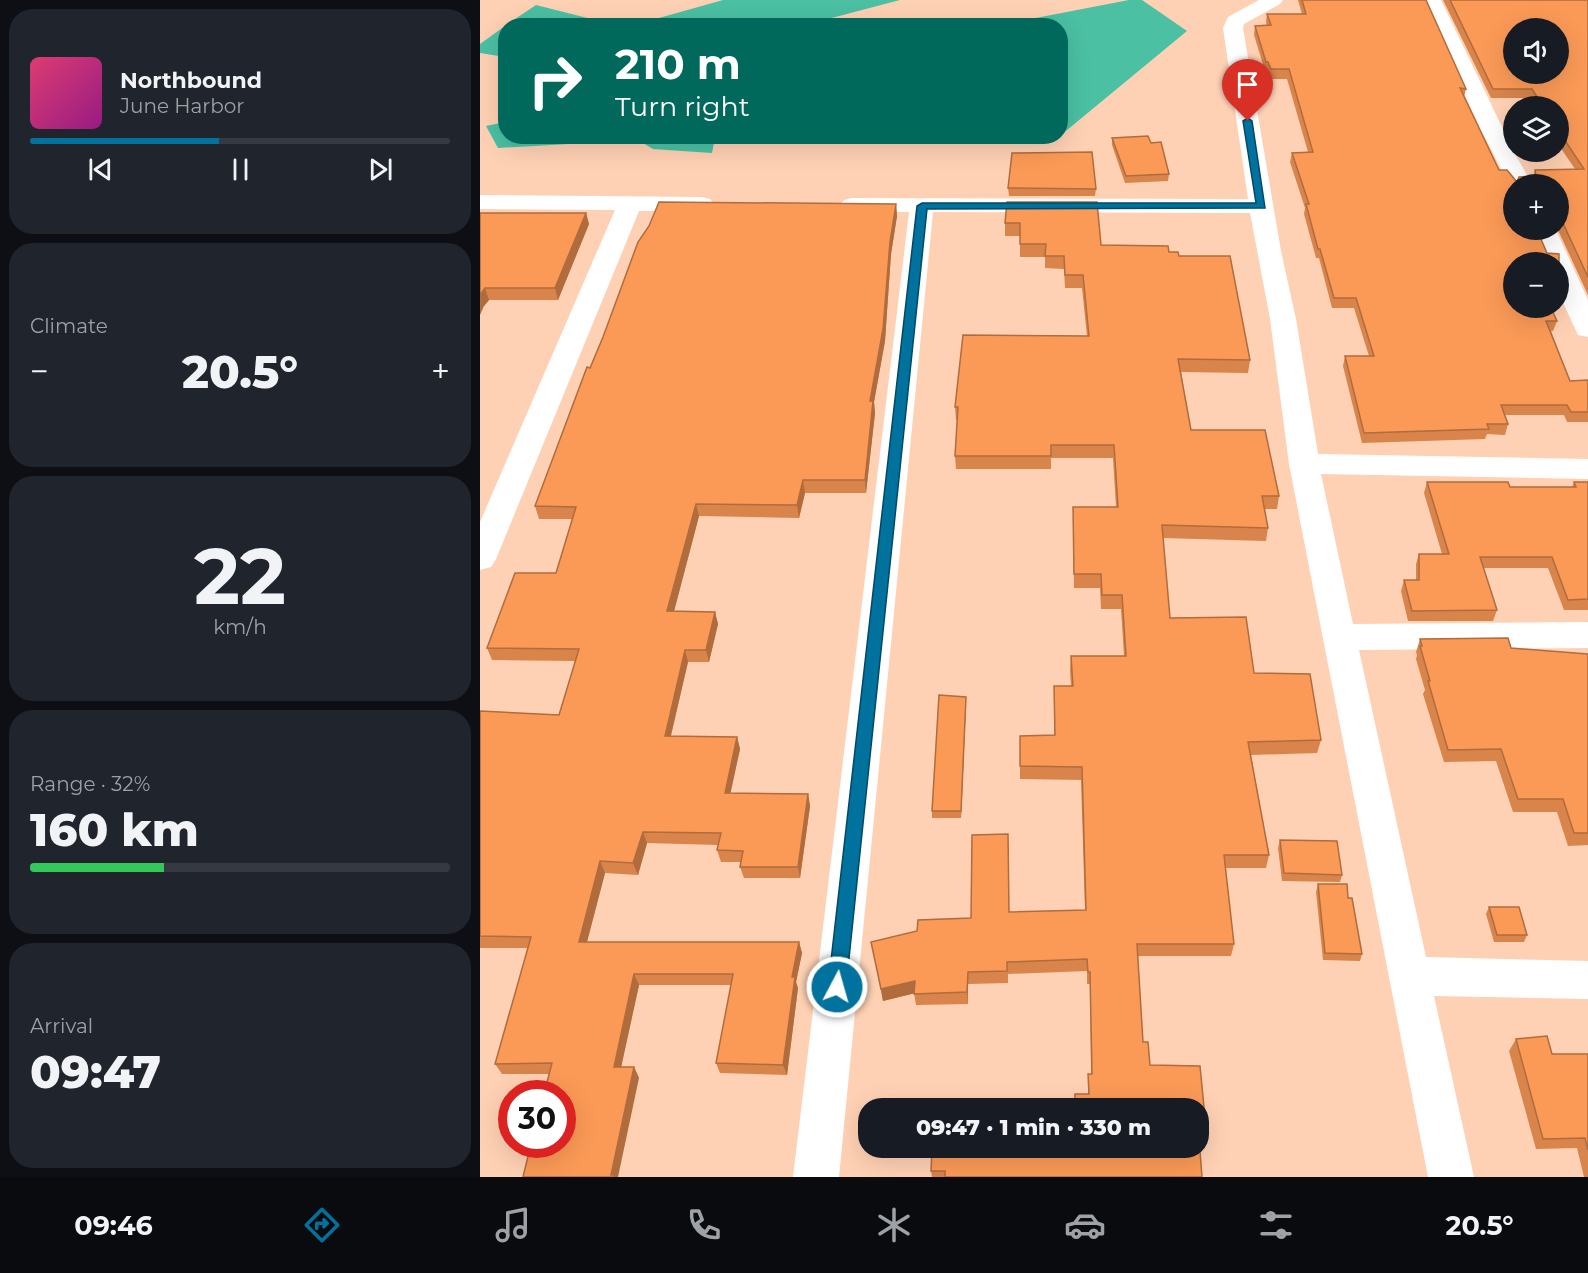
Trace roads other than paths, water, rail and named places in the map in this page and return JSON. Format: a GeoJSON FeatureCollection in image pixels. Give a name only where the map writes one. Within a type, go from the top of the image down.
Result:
{"type":"FeatureCollection","features":[{"type":"Feature","properties":{"kind":"street"},"geometry":{"type":"LineString","coordinates":[[1273,0],[1243,15],[1235,21],[1233,28],[1283,319],[1304,464],[1451,1177]]}},
{"type":"Feature","properties":{"kind":"street"},"geometry":{"type":"LineString","coordinates":[[1431,0],[1491,128],[1516,174]]}},
{"type":"Feature","properties":{"kind":"street"},"geometry":{"type":"LineString","coordinates":[[480,202],[724,204]]}},
{"type":"Feature","properties":{"kind":"street"},"geometry":{"type":"LineString","coordinates":[[480,559],[630,203]]}},
{"type":"Feature","properties":{"kind":"street"},"geometry":{"type":"LineString","coordinates":[[829,205],[1262,206]]}},
{"type":"Feature","properties":{"kind":"street"},"geometry":{"type":"LineString","coordinates":[[816,1177],[922,206]]}},
{"type":"Feature","properties":{"kind":"street"},"geometry":{"type":"LineString","coordinates":[[1548,240],[1588,329]]}},
{"type":"Feature","properties":{"kind":"street"},"geometry":{"type":"LineString","coordinates":[[1304,464],[1588,469]]}},
{"type":"Feature","properties":{"kind":"street"},"geometry":{"type":"LineString","coordinates":[[1340,637],[1588,634]]}},
{"type":"Feature","properties":{"kind":"street"},"geometry":{"type":"LineString","coordinates":[[1409,976],[1588,980]]}},
{"type":"Feature","properties":{"kind":"water"},"geometry":{"type":"Polygon","coordinates":[[[723,0],[900,0],[832,18],[659,18],[723,0]]]}},
{"type":"Feature","properties":{"kind":"water"},"geometry":{"type":"Polygon","coordinates":[[[1129,0],[1142,0],[1187,31],[1068,129],[1068,18],[1035,18],[1129,0]]]}},
{"type":"Feature","properties":{"kind":"water"},"geometry":{"type":"Polygon","coordinates":[[[536,5],[587,18],[516,18],[536,5]]]}},
{"type":"Feature","properties":{"kind":"water"},"geometry":{"type":"Polygon","coordinates":[[[498,31],[498,56],[480,53],[480,44],[498,31]]]}},
{"type":"Feature","properties":{"kind":"water"},"geometry":{"type":"Polygon","coordinates":[[[498,123],[498,144],[568,144],[498,148],[486,126],[498,123]]]}},
{"type":"Feature","properties":{"kind":"water"},"geometry":{"type":"Polygon","coordinates":[[[645,144],[714,144],[712,153],[653,149],[645,144]]]}}]}
